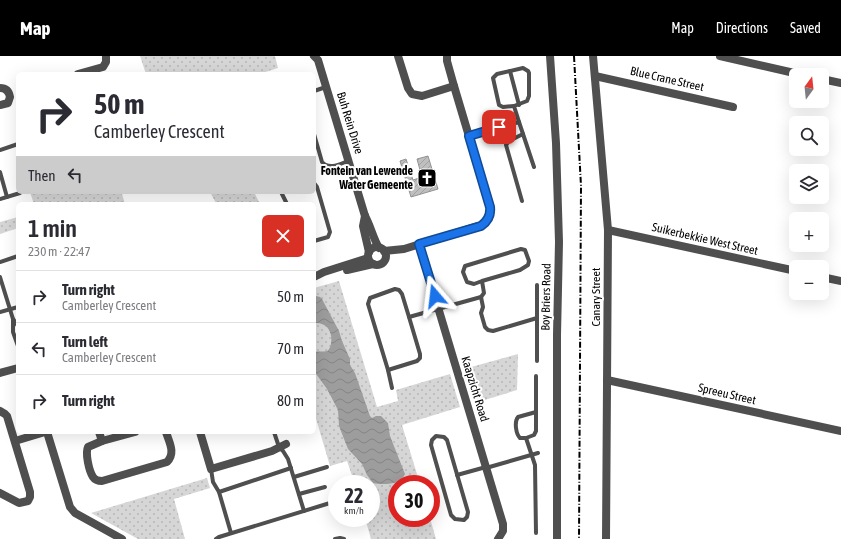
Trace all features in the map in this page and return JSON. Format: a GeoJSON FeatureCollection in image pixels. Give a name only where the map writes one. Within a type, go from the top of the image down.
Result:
{"type":"FeatureCollection","features":[{"type":"Feature","properties":{"kind":"street"},"geometry":{"type":"LineString","coordinates":[[398,56],[408,88],[412,94],[422,96],[454,86]]}},
{"type":"Feature","properties":{"kind":"street"},"geometry":{"type":"LineString","coordinates":[[316,276],[324,276],[370,258],[374,248],[383,253],[404,249],[481,226],[489,218],[490,207],[454,86],[447,56]]}},
{"type":"Feature","properties":{"kind":"street","name":"Boy Briers Road"},"geometry":{"type":"LineString","coordinates":[[550,56],[556,143],[559,242],[557,335],[557,539]]}},
{"type":"Feature","properties":{"kind":"street","name":"Canary Street"},"geometry":{"type":"LineString","coordinates":[[593,56],[608,230],[606,539]]}},
{"type":"Feature","properties":{"kind":"street"},"geometry":{"type":"LineString","coordinates":[[720,56],[789,72]]}},
{"type":"Feature","properties":{"kind":"street","name":"Buh Rein Drive"},"geometry":{"type":"LineString","coordinates":[[317,57],[365,216],[370,225],[374,239],[383,253]]}},
{"type":"Feature","properties":{"kind":"street"},"geometry":{"type":"LineString","coordinates":[[85,72],[103,67],[106,59]]}},
{"type":"Feature","properties":{"kind":"street","name":"Blue Crane Street"},"geometry":{"type":"LineString","coordinates":[[595,76],[733,107]]}},
{"type":"Feature","properties":{"kind":"street"},"geometry":{"type":"LineString","coordinates":[[829,80],[841,83]]}},
{"type":"Feature","properties":{"kind":"street"},"geometry":{"type":"LineString","coordinates":[[0,88],[14,92],[8,103],[0,105]]}},
{"type":"Feature","properties":{"kind":"street","name":"Buh Rein Drive"},"geometry":{"type":"LineString","coordinates":[[365,216],[363,226],[370,258]]}},
{"type":"Feature","properties":{"kind":"street","name":"Suikerbekkie West Street"},"geometry":{"type":"LineString","coordinates":[[608,230],[789,269]]}},
{"type":"Feature","properties":{"kind":"street","name":"Kaapzicht Road"},"geometry":{"type":"LineString","coordinates":[[419,244],[503,524],[502,538]]}},
{"type":"Feature","properties":{"kind":"street"},"geometry":{"type":"LineString","coordinates":[[370,258],[376,265],[382,264],[383,253]]}},
{"type":"Feature","properties":{"kind":"street"},"geometry":{"type":"LineString","coordinates":[[829,278],[841,281]]}},
{"type":"Feature","properties":{"kind":"street"},"geometry":{"type":"LineString","coordinates":[[0,373],[16,369]]}},
{"type":"Feature","properties":{"kind":"street","name":"Spreeu Street"},"geometry":{"type":"LineString","coordinates":[[607,380],[841,431]]}},
{"type":"Feature","properties":{"kind":"street"},"geometry":{"type":"LineString","coordinates":[[0,411],[7,416],[30,492],[30,497],[28,501],[18,503],[0,493]]}},
{"type":"Feature","properties":{"kind":"street"},"geometry":{"type":"LineString","coordinates":[[15,441],[39,434]]}},
{"type":"Feature","properties":{"kind":"street"},"geometry":{"type":"LineString","coordinates":[[47,434],[70,507],[75,512],[122,539]]}},
{"type":"Feature","properties":{"kind":"street"},"geometry":{"type":"LineString","coordinates":[[100,434],[102,442]]}},
{"type":"Feature","properties":{"kind":"street"},"geometry":{"type":"LineString","coordinates":[[128,434],[91,445],[87,449],[86,453],[92,477],[102,481],[167,462],[172,453],[167,434]]}},
{"type":"Feature","properties":{"kind":"street"},"geometry":{"type":"LineString","coordinates":[[201,434],[211,469],[272,451],[283,446]]}},
{"type":"Feature","properties":{"kind":"lane"},"geometry":{"type":"LineString","coordinates":[[523,68],[529,73],[529,96],[527,101],[516,105],[506,108],[499,105],[493,80],[497,74],[523,68]]}},
{"type":"Feature","properties":{"kind":"lane"},"geometry":{"type":"LineString","coordinates":[[510,71],[519,122],[534,167]]}},
{"type":"Feature","properties":{"kind":"lane"},"geometry":{"type":"LineString","coordinates":[[316,90],[326,87]]}},
{"type":"Feature","properties":{"kind":"lane"},"geometry":{"type":"LineString","coordinates":[[469,136],[519,122]]}},
{"type":"Feature","properties":{"kind":"lane"},"geometry":{"type":"LineString","coordinates":[[522,201],[506,145],[509,141],[523,134]]}},
{"type":"Feature","properties":{"kind":"lane"},"geometry":{"type":"LineString","coordinates":[[316,143],[322,162],[325,165],[331,166],[348,161]]}},
{"type":"Feature","properties":{"kind":"lane"},"geometry":{"type":"LineString","coordinates":[[0,150],[16,145]]}},
{"type":"Feature","properties":{"kind":"lane"},"geometry":{"type":"LineString","coordinates":[[0,172],[7,197]]}},
{"type":"Feature","properties":{"kind":"lane"},"geometry":{"type":"LineString","coordinates":[[316,186],[330,232],[328,237],[316,241]]}},
{"type":"Feature","properties":{"kind":"lane"},"geometry":{"type":"LineString","coordinates":[[0,199],[17,194]]}},
{"type":"Feature","properties":{"kind":"lane"},"geometry":{"type":"LineString","coordinates":[[521,248],[526,250],[529,261],[527,266],[482,281],[474,284],[466,282],[463,272],[465,266],[521,248]]}},
{"type":"Feature","properties":{"kind":"lane"},"geometry":{"type":"LineString","coordinates":[[0,262],[16,258]]}},
{"type":"Feature","properties":{"kind":"lane"},"geometry":{"type":"LineString","coordinates":[[0,278],[2,291],[16,323]]}},
{"type":"Feature","properties":{"kind":"lane"},"geometry":{"type":"LineString","coordinates":[[482,281],[484,292],[481,297],[483,306],[482,315],[485,327],[489,331],[537,318]]}},
{"type":"Feature","properties":{"kind":"lane"},"geometry":{"type":"LineString","coordinates":[[537,361],[538,285]]}},
{"type":"Feature","properties":{"kind":"lane"},"geometry":{"type":"LineString","coordinates":[[388,370],[416,361],[420,358],[402,294],[399,290],[395,289],[373,296],[369,299],[368,304],[392,388]]}},
{"type":"Feature","properties":{"kind":"lane"},"geometry":{"type":"LineString","coordinates":[[409,317],[481,297]]}},
{"type":"Feature","properties":{"kind":"lane"},"geometry":{"type":"LineString","coordinates":[[0,312],[16,308]]}},
{"type":"Feature","properties":{"kind":"lane"},"geometry":{"type":"LineString","coordinates":[[13,319],[13,332],[16,340]]}},
{"type":"Feature","properties":{"kind":"lane"},"geometry":{"type":"LineString","coordinates":[[536,376],[536,412],[535,433],[526,438],[520,438],[518,436],[516,420],[518,417],[536,412]]}},
{"type":"Feature","properties":{"kind":"lane"},"geometry":{"type":"LineString","coordinates":[[275,434],[286,454],[304,511]]}},
{"type":"Feature","properties":{"kind":"lane"},"geometry":{"type":"LineString","coordinates":[[441,436],[446,439],[457,475],[468,512],[466,518],[461,520],[455,519],[451,515],[431,445],[433,438],[441,436]]}},
{"type":"Feature","properties":{"kind":"lane"},"geometry":{"type":"LineString","coordinates":[[526,438],[535,465],[536,533]]}},
{"type":"Feature","properties":{"kind":"lane"},"geometry":{"type":"LineString","coordinates":[[457,475],[538,453]]}},
{"type":"Feature","properties":{"kind":"lane"},"geometry":{"type":"LineString","coordinates":[[219,492],[291,468]]}},
{"type":"Feature","properties":{"kind":"lane"},"geometry":{"type":"LineString","coordinates":[[294,477],[327,468]]}},
{"type":"Feature","properties":{"kind":"lane"},"geometry":{"type":"LineString","coordinates":[[211,469],[231,533]]}},
{"type":"Feature","properties":{"kind":"lane"},"geometry":{"type":"LineString","coordinates":[[299,494],[325,487]]}},
{"type":"Feature","properties":{"kind":"lane"},"geometry":{"type":"LineString","coordinates":[[216,539],[231,533],[328,505]]}},
{"type":"Feature","properties":{"kind":"lane"},"geometry":{"type":"LineString","coordinates":[[335,539],[344,539]]}},
{"type":"Feature","properties":{"kind":"shaded area"},"geometry":{"type":"Polygon","coordinates":[[[140,56],[275,56],[278,68],[265,72],[145,72],[140,56]]]}},
{"type":"Feature","properties":{"kind":"shaded area"},"geometry":{"type":"Polygon","coordinates":[[[31,194],[122,194],[124,202],[33,202],[31,194]]]}},
{"type":"Feature","properties":{"kind":"shaded area"},"geometry":{"type":"Polygon","coordinates":[[[211,194],[255,194],[259,202],[215,202],[211,194]]]}},
{"type":"Feature","properties":{"kind":"shaded area"},"geometry":{"type":"Polygon","coordinates":[[[16,218],[16,229],[0,234],[0,222],[16,218]]]}},
{"type":"Feature","properties":{"kind":"shaded area"},"geometry":{"type":"Polygon","coordinates":[[[339,281],[377,407],[398,401],[396,390],[450,374],[460,407],[402,425],[417,475],[388,475],[388,527],[433,527],[436,539],[371,539],[368,527],[380,527],[380,475],[352,475],[347,461],[330,466],[316,419],[316,287],[339,281]]]}},
{"type":"Feature","properties":{"kind":"shaded area"},"geometry":{"type":"Polygon","coordinates":[[[518,354],[517,390],[475,403],[464,369],[518,354]]]}},
{"type":"Feature","properties":{"kind":"shaded area"},"geometry":{"type":"Polygon","coordinates":[[[207,478],[210,488],[174,499],[185,539],[138,539],[91,513],[207,478]]]}},
{"type":"Feature","properties":{"kind":"water"},"geometry":{"type":"Polygon","coordinates":[[[316,296],[322,299],[339,331],[350,359],[350,365],[355,373],[370,416],[372,418],[381,416],[388,423],[390,436],[405,474],[388,475],[388,484],[380,484],[380,475],[367,475],[362,464],[348,449],[339,426],[338,410],[327,389],[316,374],[316,352],[327,351],[331,346],[331,336],[326,326],[316,323],[316,296]]]}},
{"type":"Feature","properties":{"kind":"building","name":"Fontein van Lewende Water Gemeente"},"geometry":{"type":"Polygon","coordinates":[[[428,156],[438,189],[411,197],[400,161],[406,159],[413,180],[425,176],[422,169],[420,170],[417,159],[428,156]]]}},
{"type":"Feature","properties":{"kind":"railway"},"geometry":{"type":"LineString","coordinates":[[574,56],[581,186],[579,539]]}},
{"type":"Feature","properties":{"kind":"place","name":"Fontein van Lewende Water Gemeente"},"geometry":{"type":"Point","coordinates":[427,178]}},
{"type":"Feature","properties":{"kind":"route"},"geometry":{"type":"LineString","coordinates":[[435,296],[419,244],[481,226],[487,221],[491,210],[469,136],[499,127]]}}]}
